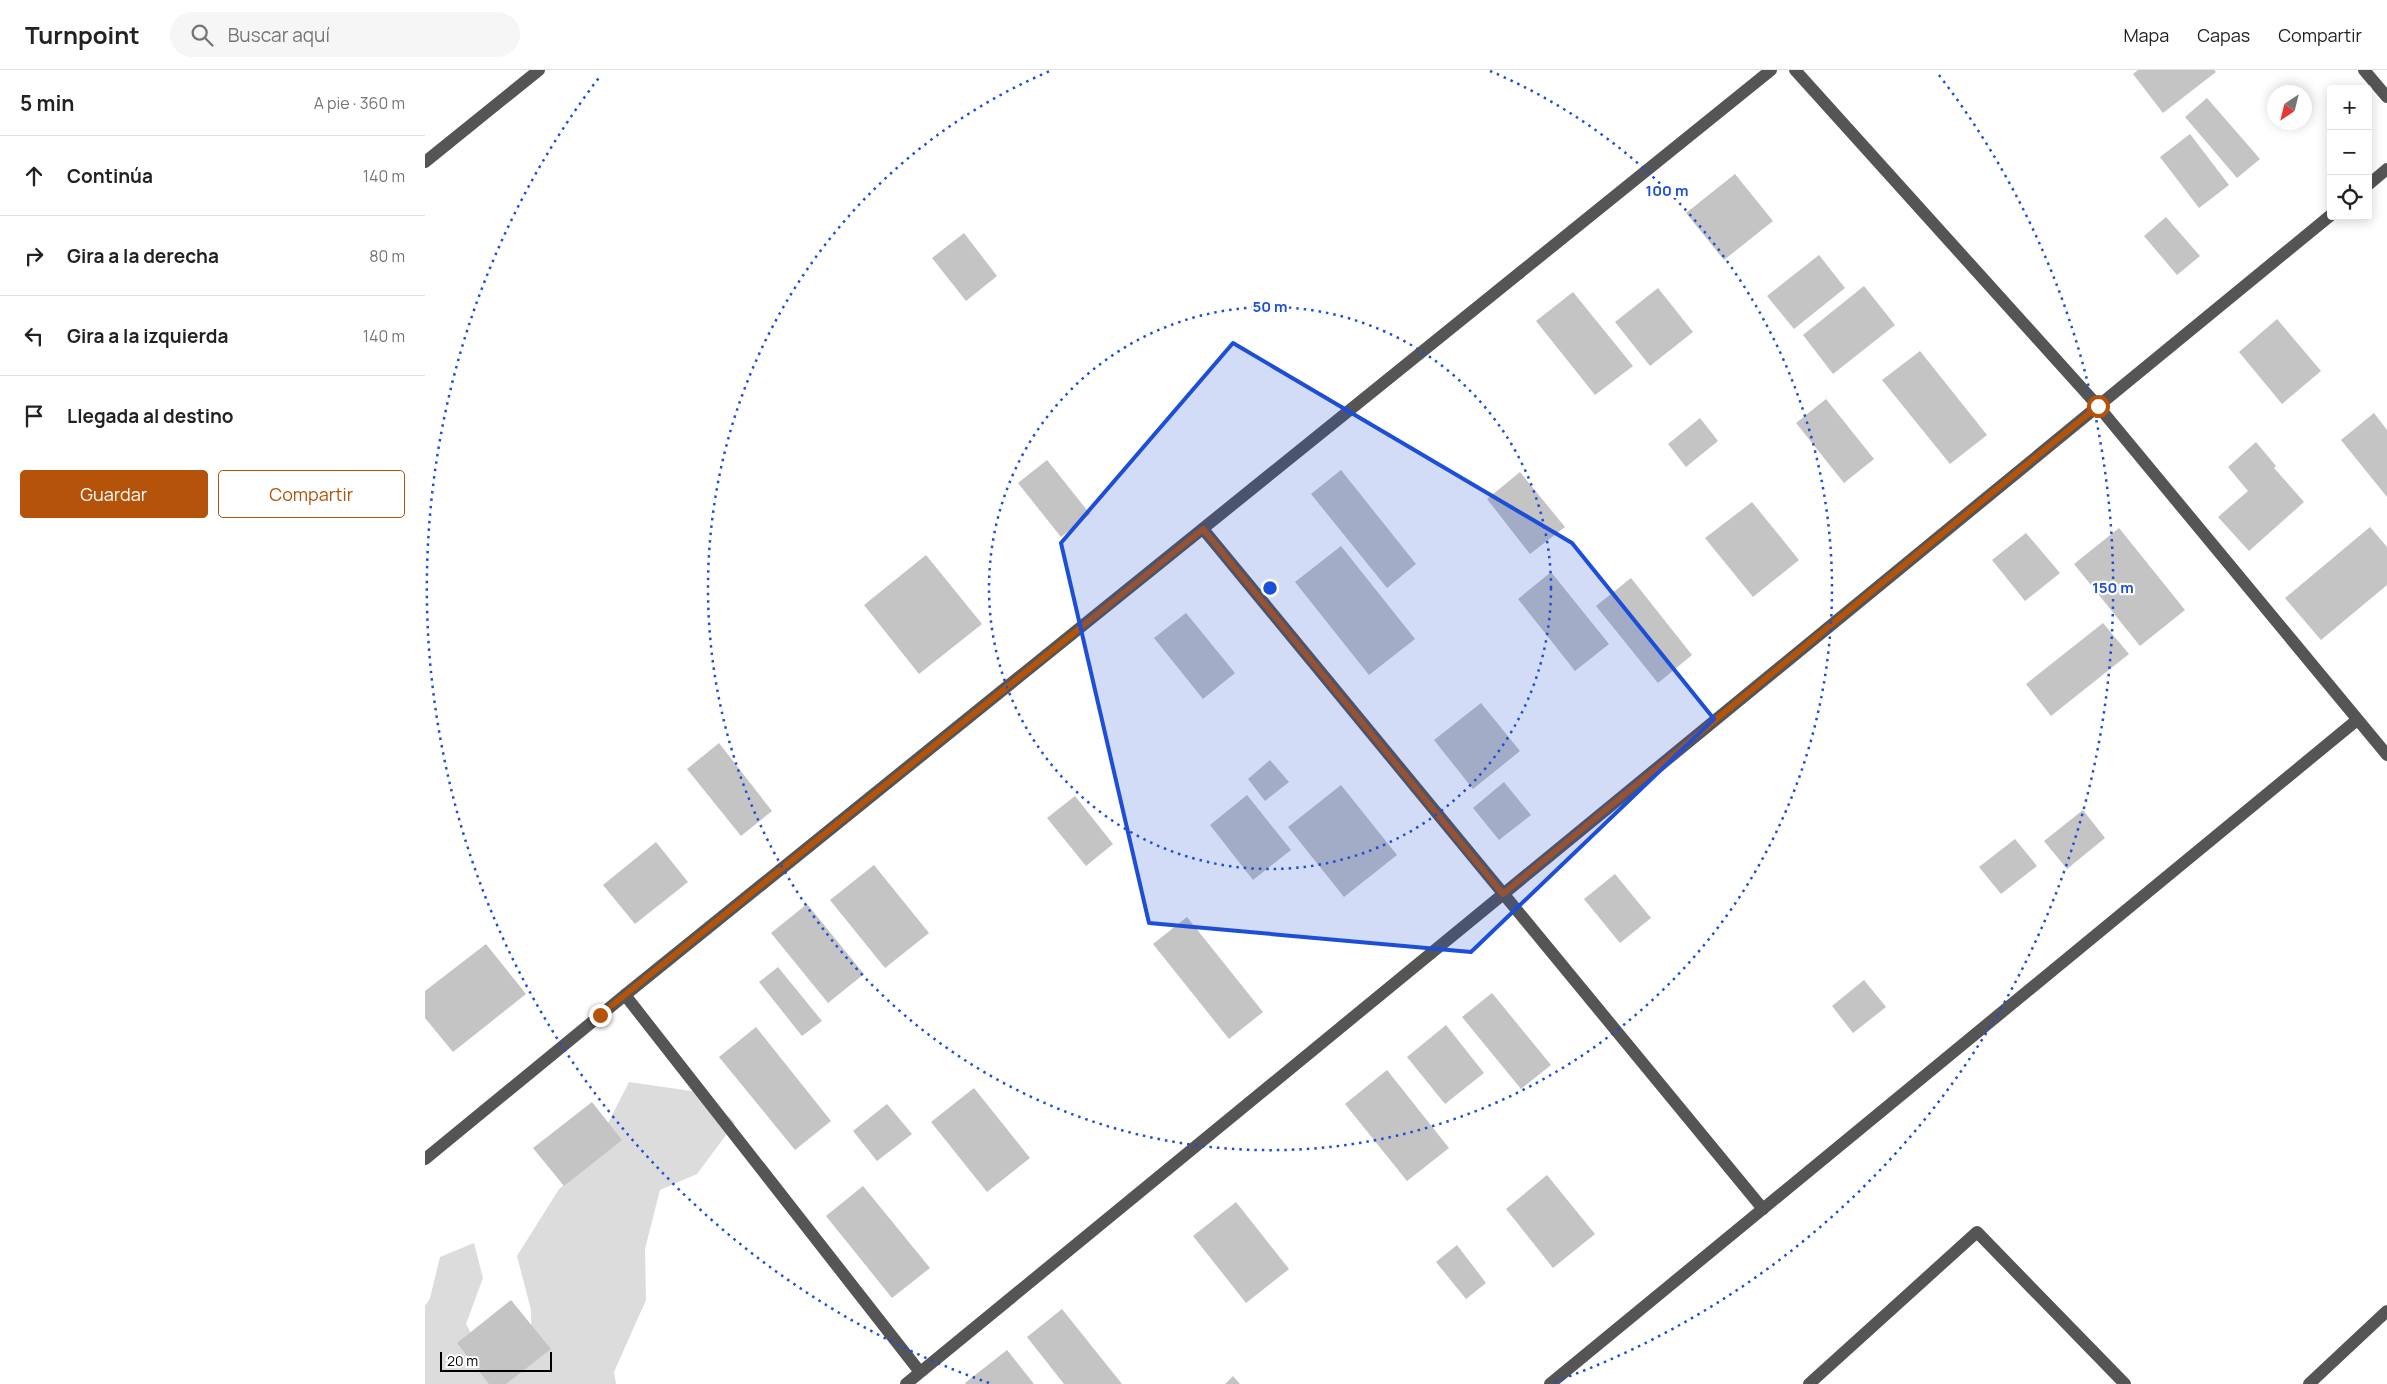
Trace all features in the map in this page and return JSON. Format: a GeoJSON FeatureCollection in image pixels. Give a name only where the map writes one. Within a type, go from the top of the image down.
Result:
{"type":"FeatureCollection","features":[{"type":"Feature","properties":{"kind":"street"},"geometry":{"type":"LineString","coordinates":[[425,162],[539,70]]}},
{"type":"Feature","properties":{"kind":"street"},"geometry":{"type":"LineString","coordinates":[[425,1159],[625,995],[1771,70]]}},
{"type":"Feature","properties":{"kind":"street"},"geometry":{"type":"LineString","coordinates":[[1795,70],[2098,406],[2387,755]]}},
{"type":"Feature","properties":{"kind":"street"},"geometry":{"type":"LineString","coordinates":[[2365,70],[2387,97]]}},
{"type":"Feature","properties":{"kind":"street"},"geometry":{"type":"LineString","coordinates":[[2372,182],[2387,169]]}},
{"type":"Feature","properties":{"kind":"street"},"geometry":{"type":"LineString","coordinates":[[906,1384],[2327,218]]}},
{"type":"Feature","properties":{"kind":"street"},"geometry":{"type":"LineString","coordinates":[[1203,529],[1763,1208]]}},
{"type":"Feature","properties":{"kind":"street"},"geometry":{"type":"LineString","coordinates":[[1550,1384],[2357,720]]}},
{"type":"Feature","properties":{"kind":"street"},"geometry":{"type":"LineString","coordinates":[[625,995],[921,1372]]}},
{"type":"Feature","properties":{"kind":"street"},"geometry":{"type":"LineString","coordinates":[[1809,1384],[1977,1232],[2125,1384]]}},
{"type":"Feature","properties":{"kind":"street"},"geometry":{"type":"LineString","coordinates":[[2309,1384],[2387,1311]]}},
{"type":"Feature","properties":{"kind":"highlighted area"},"geometry":{"type":"Polygon","coordinates":[[[1233,343],[1572,543],[1714,719],[1471,952],[1149,923],[1061,543],[1233,343]]]}},
{"type":"Feature","properties":{"kind":"shaded area"},"geometry":{"type":"Polygon","coordinates":[[[629,1082],[705,1093],[735,1123],[697,1174],[660,1190],[645,1249],[646,1300],[614,1372],[616,1384],[425,1384],[425,1306],[430,1298],[440,1257],[474,1243],[483,1278],[466,1324],[483,1355],[532,1362],[531,1310],[517,1256],[559,1189],[594,1161],[604,1131],[629,1082]]]}},
{"type":"Feature","properties":{"kind":"building"},"geometry":{"type":"Polygon","coordinates":[[[2138,70],[2214,70],[2216,72],[2163,113],[2133,74],[2138,70]]]}},
{"type":"Feature","properties":{"kind":"building"},"geometry":{"type":"Polygon","coordinates":[[[2207,98],[2260,159],[2237,178],[2185,117],[2207,98]]]}},
{"type":"Feature","properties":{"kind":"building"},"geometry":{"type":"Polygon","coordinates":[[[2190,134],[2229,185],[2199,208],[2160,157],[2190,134]]]}},
{"type":"Feature","properties":{"kind":"building"},"geometry":{"type":"Polygon","coordinates":[[[1735,174],[1773,221],[1724,260],[1686,213],[1735,174]]]}},
{"type":"Feature","properties":{"kind":"building"},"geometry":{"type":"Polygon","coordinates":[[[2166,217],[2200,256],[2177,275],[2144,236],[2166,217]]]}},
{"type":"Feature","properties":{"kind":"building"},"geometry":{"type":"Polygon","coordinates":[[[964,233],[997,276],[966,301],[932,258],[964,233]]]}},
{"type":"Feature","properties":{"kind":"building"},"geometry":{"type":"Polygon","coordinates":[[[1819,255],[1845,288],[1794,329],[1767,296],[1819,255]]]}},
{"type":"Feature","properties":{"kind":"building"},"geometry":{"type":"Polygon","coordinates":[[[1864,286],[1895,325],[1833,374],[1803,335],[1864,286]]]}},
{"type":"Feature","properties":{"kind":"building"},"geometry":{"type":"Polygon","coordinates":[[[1658,288],[1693,332],[1650,366],[1615,322],[1658,288]]]}},
{"type":"Feature","properties":{"kind":"building"},"geometry":{"type":"Polygon","coordinates":[[[1573,292],[1633,366],[1595,395],[1536,321],[1573,292]]]}},
{"type":"Feature","properties":{"kind":"building"},"geometry":{"type":"Polygon","coordinates":[[[2277,319],[2321,371],[2282,404],[2239,352],[2277,319]]]}},
{"type":"Feature","properties":{"kind":"building"},"geometry":{"type":"Polygon","coordinates":[[[1920,351],[1987,435],[1950,464],[1882,380],[1920,351]]]}},
{"type":"Feature","properties":{"kind":"building"},"geometry":{"type":"Polygon","coordinates":[[[1826,399],[1874,459],[1844,483],[1796,423],[1826,399]]]}},
{"type":"Feature","properties":{"kind":"building"},"geometry":{"type":"Polygon","coordinates":[[[2374,413],[2387,430],[2387,497],[2341,440],[2374,413]]]}},
{"type":"Feature","properties":{"kind":"building"},"geometry":{"type":"Polygon","coordinates":[[[1700,418],[1718,441],[1686,467],[1668,444],[1700,418]]]}},
{"type":"Feature","properties":{"kind":"building"},"geometry":{"type":"Polygon","coordinates":[[[2256,442],[2276,466],[2274,468],[2304,502],[2249,551],[2218,517],[2248,491],[2228,467],[2256,442]]]}},
{"type":"Feature","properties":{"kind":"building"},"geometry":{"type":"Polygon","coordinates":[[[1047,460],[1090,514],[1061,537],[1018,483],[1047,460]]]}},
{"type":"Feature","properties":{"kind":"building"},"geometry":{"type":"Polygon","coordinates":[[[1341,470],[1416,564],[1387,588],[1311,494],[1341,470]]]}},
{"type":"Feature","properties":{"kind":"building"},"geometry":{"type":"Polygon","coordinates":[[[1520,472],[1565,527],[1530,554],[1487,499],[1520,472]]]}},
{"type":"Feature","properties":{"kind":"building"},"geometry":{"type":"Polygon","coordinates":[[[1752,502],[1799,560],[1753,597],[1705,538],[1752,502]]]}},
{"type":"Feature","properties":{"kind":"building"},"geometry":{"type":"Polygon","coordinates":[[[2370,527],[2387,547],[2387,585],[2321,640],[2285,598],[2370,527]]]}},
{"type":"Feature","properties":{"kind":"building"},"geometry":{"type":"Polygon","coordinates":[[[2119,528],[2185,610],[2140,646],[2074,564],[2119,528]]]}},
{"type":"Feature","properties":{"kind":"building"},"geometry":{"type":"Polygon","coordinates":[[[2026,533],[2060,573],[2025,601],[1992,560],[2026,533]]]}},
{"type":"Feature","properties":{"kind":"building"},"geometry":{"type":"Polygon","coordinates":[[[1341,546],[1415,639],[1369,675],[1295,582],[1341,546]]]}},
{"type":"Feature","properties":{"kind":"building"},"geometry":{"type":"Polygon","coordinates":[[[926,555],[982,624],[919,674],[864,605],[926,555]]]}},
{"type":"Feature","properties":{"kind":"building"},"geometry":{"type":"Polygon","coordinates":[[[1551,572],[1609,644],[1575,671],[1518,599],[1551,572]]]}},
{"type":"Feature","properties":{"kind":"building"},"geometry":{"type":"Polygon","coordinates":[[[1631,578],[1692,655],[1658,683],[1596,606],[1631,578]]]}},
{"type":"Feature","properties":{"kind":"building"},"geometry":{"type":"Polygon","coordinates":[[[1186,613],[1235,673],[1203,699],[1154,638],[1186,613]]]}},
{"type":"Feature","properties":{"kind":"building"},"geometry":{"type":"Polygon","coordinates":[[[2103,623],[2129,654],[2051,716],[2026,684],[2103,623]]]}},
{"type":"Feature","properties":{"kind":"building"},"geometry":{"type":"Polygon","coordinates":[[[1481,703],[1520,751],[1473,789],[1434,740],[1481,703]]]}},
{"type":"Feature","properties":{"kind":"building"},"geometry":{"type":"Polygon","coordinates":[[[719,743],[772,811],[741,836],[687,769],[719,743]]]}},
{"type":"Feature","properties":{"kind":"building"},"geometry":{"type":"Polygon","coordinates":[[[1270,760],[1289,782],[1265,801],[1248,779],[1270,760]]]}},
{"type":"Feature","properties":{"kind":"building"},"geometry":{"type":"Polygon","coordinates":[[[1504,782],[1531,815],[1499,840],[1473,808],[1504,782]]]}},
{"type":"Feature","properties":{"kind":"building"},"geometry":{"type":"Polygon","coordinates":[[[1341,785],[1397,855],[1344,897],[1288,827],[1341,785]]]}},
{"type":"Feature","properties":{"kind":"building"},"geometry":{"type":"Polygon","coordinates":[[[1247,795],[1291,850],[1253,880],[1210,825],[1247,795]]]}},
{"type":"Feature","properties":{"kind":"building"},"geometry":{"type":"Polygon","coordinates":[[[1075,796],[1113,844],[1086,866],[1047,818],[1075,796]]]}},
{"type":"Feature","properties":{"kind":"building"},"geometry":{"type":"Polygon","coordinates":[[[2083,810],[2105,838],[2067,869],[2044,841],[2083,810]]]}},
{"type":"Feature","properties":{"kind":"building"},"geometry":{"type":"Polygon","coordinates":[[[2015,839],[2037,866],[2001,894],[1979,867],[2015,839]]]}},
{"type":"Feature","properties":{"kind":"building"},"geometry":{"type":"Polygon","coordinates":[[[656,842],[688,882],[635,924],[603,885],[656,842]]]}},
{"type":"Feature","properties":{"kind":"building"},"geometry":{"type":"Polygon","coordinates":[[[874,865],[929,933],[885,968],[830,900],[874,865]]]}},
{"type":"Feature","properties":{"kind":"building"},"geometry":{"type":"Polygon","coordinates":[[[1615,874],[1651,918],[1620,943],[1584,899],[1615,874]]]}},
{"type":"Feature","properties":{"kind":"building"},"geometry":{"type":"Polygon","coordinates":[[[807,904],[864,974],[828,1003],[771,933],[807,904]]]}},
{"type":"Feature","properties":{"kind":"building"},"geometry":{"type":"Polygon","coordinates":[[[1187,917],[1263,1012],[1229,1039],[1153,944],[1187,917]]]}},
{"type":"Feature","properties":{"kind":"building"},"geometry":{"type":"Polygon","coordinates":[[[486,944],[526,994],[453,1052],[425,1018],[425,991],[486,944]]]}},
{"type":"Feature","properties":{"kind":"building"},"geometry":{"type":"Polygon","coordinates":[[[778,967],[822,1021],[802,1036],[759,982],[778,967]]]}},
{"type":"Feature","properties":{"kind":"building"},"geometry":{"type":"Polygon","coordinates":[[[1864,980],[1886,1007],[1853,1033],[1832,1006],[1864,980]]]}},
{"type":"Feature","properties":{"kind":"building"},"geometry":{"type":"Polygon","coordinates":[[[1492,993],[1551,1065],[1521,1089],[1462,1017],[1492,993]]]}},
{"type":"Feature","properties":{"kind":"building"},"geometry":{"type":"Polygon","coordinates":[[[1446,1025],[1484,1073],[1445,1104],[1407,1057],[1446,1025]]]}},
{"type":"Feature","properties":{"kind":"building"},"geometry":{"type":"Polygon","coordinates":[[[756,1027],[831,1121],[795,1150],[719,1057],[756,1027]]]}},
{"type":"Feature","properties":{"kind":"building"},"geometry":{"type":"Polygon","coordinates":[[[1387,1070],[1449,1148],[1407,1181],[1345,1104],[1387,1070]]]}},
{"type":"Feature","properties":{"kind":"building"},"geometry":{"type":"Polygon","coordinates":[[[974,1088],[1030,1158],[987,1192],[931,1122],[974,1088]]]}},
{"type":"Feature","properties":{"kind":"building"},"geometry":{"type":"Polygon","coordinates":[[[592,1102],[622,1140],[564,1186],[533,1148],[592,1102]]]}},
{"type":"Feature","properties":{"kind":"building"},"geometry":{"type":"Polygon","coordinates":[[[887,1104],[912,1134],[877,1161],[853,1131],[887,1104]]]}},
{"type":"Feature","properties":{"kind":"building"},"geometry":{"type":"Polygon","coordinates":[[[1547,1175],[1595,1234],[1553,1268],[1506,1209],[1547,1175]]]}},
{"type":"Feature","properties":{"kind":"building"},"geometry":{"type":"Polygon","coordinates":[[[863,1186],[930,1268],[892,1298],[826,1216],[863,1186]]]}},
{"type":"Feature","properties":{"kind":"building"},"geometry":{"type":"Polygon","coordinates":[[[1236,1202],[1289,1269],[1246,1303],[1193,1236],[1236,1202]]]}},
{"type":"Feature","properties":{"kind":"building"},"geometry":{"type":"Polygon","coordinates":[[[1457,1245],[1486,1283],[1466,1299],[1436,1262],[1457,1245]]]}},
{"type":"Feature","properties":{"kind":"building"},"geometry":{"type":"Polygon","coordinates":[[[511,1300],[551,1349],[506,1384],[489,1384],[457,1343],[511,1300]]]}},
{"type":"Feature","properties":{"kind":"building"},"geometry":{"type":"Polygon","coordinates":[[[1062,1309],[1122,1384],[1064,1384],[1027,1337],[1062,1309]]]}},
{"type":"Feature","properties":{"kind":"building"},"geometry":{"type":"Polygon","coordinates":[[[1007,1350],[1034,1384],[965,1383],[1007,1350]]]}},
{"type":"Feature","properties":{"kind":"building"},"geometry":{"type":"Polygon","coordinates":[[[1233,1376],[1240,1384],[1225,1384],[1233,1376]]]}},
{"type":"Feature","properties":{"kind":"route"},"geometry":{"type":"LineString","coordinates":[[600,1015],[1203,529],[1503,894],[2098,406]]}}]}
